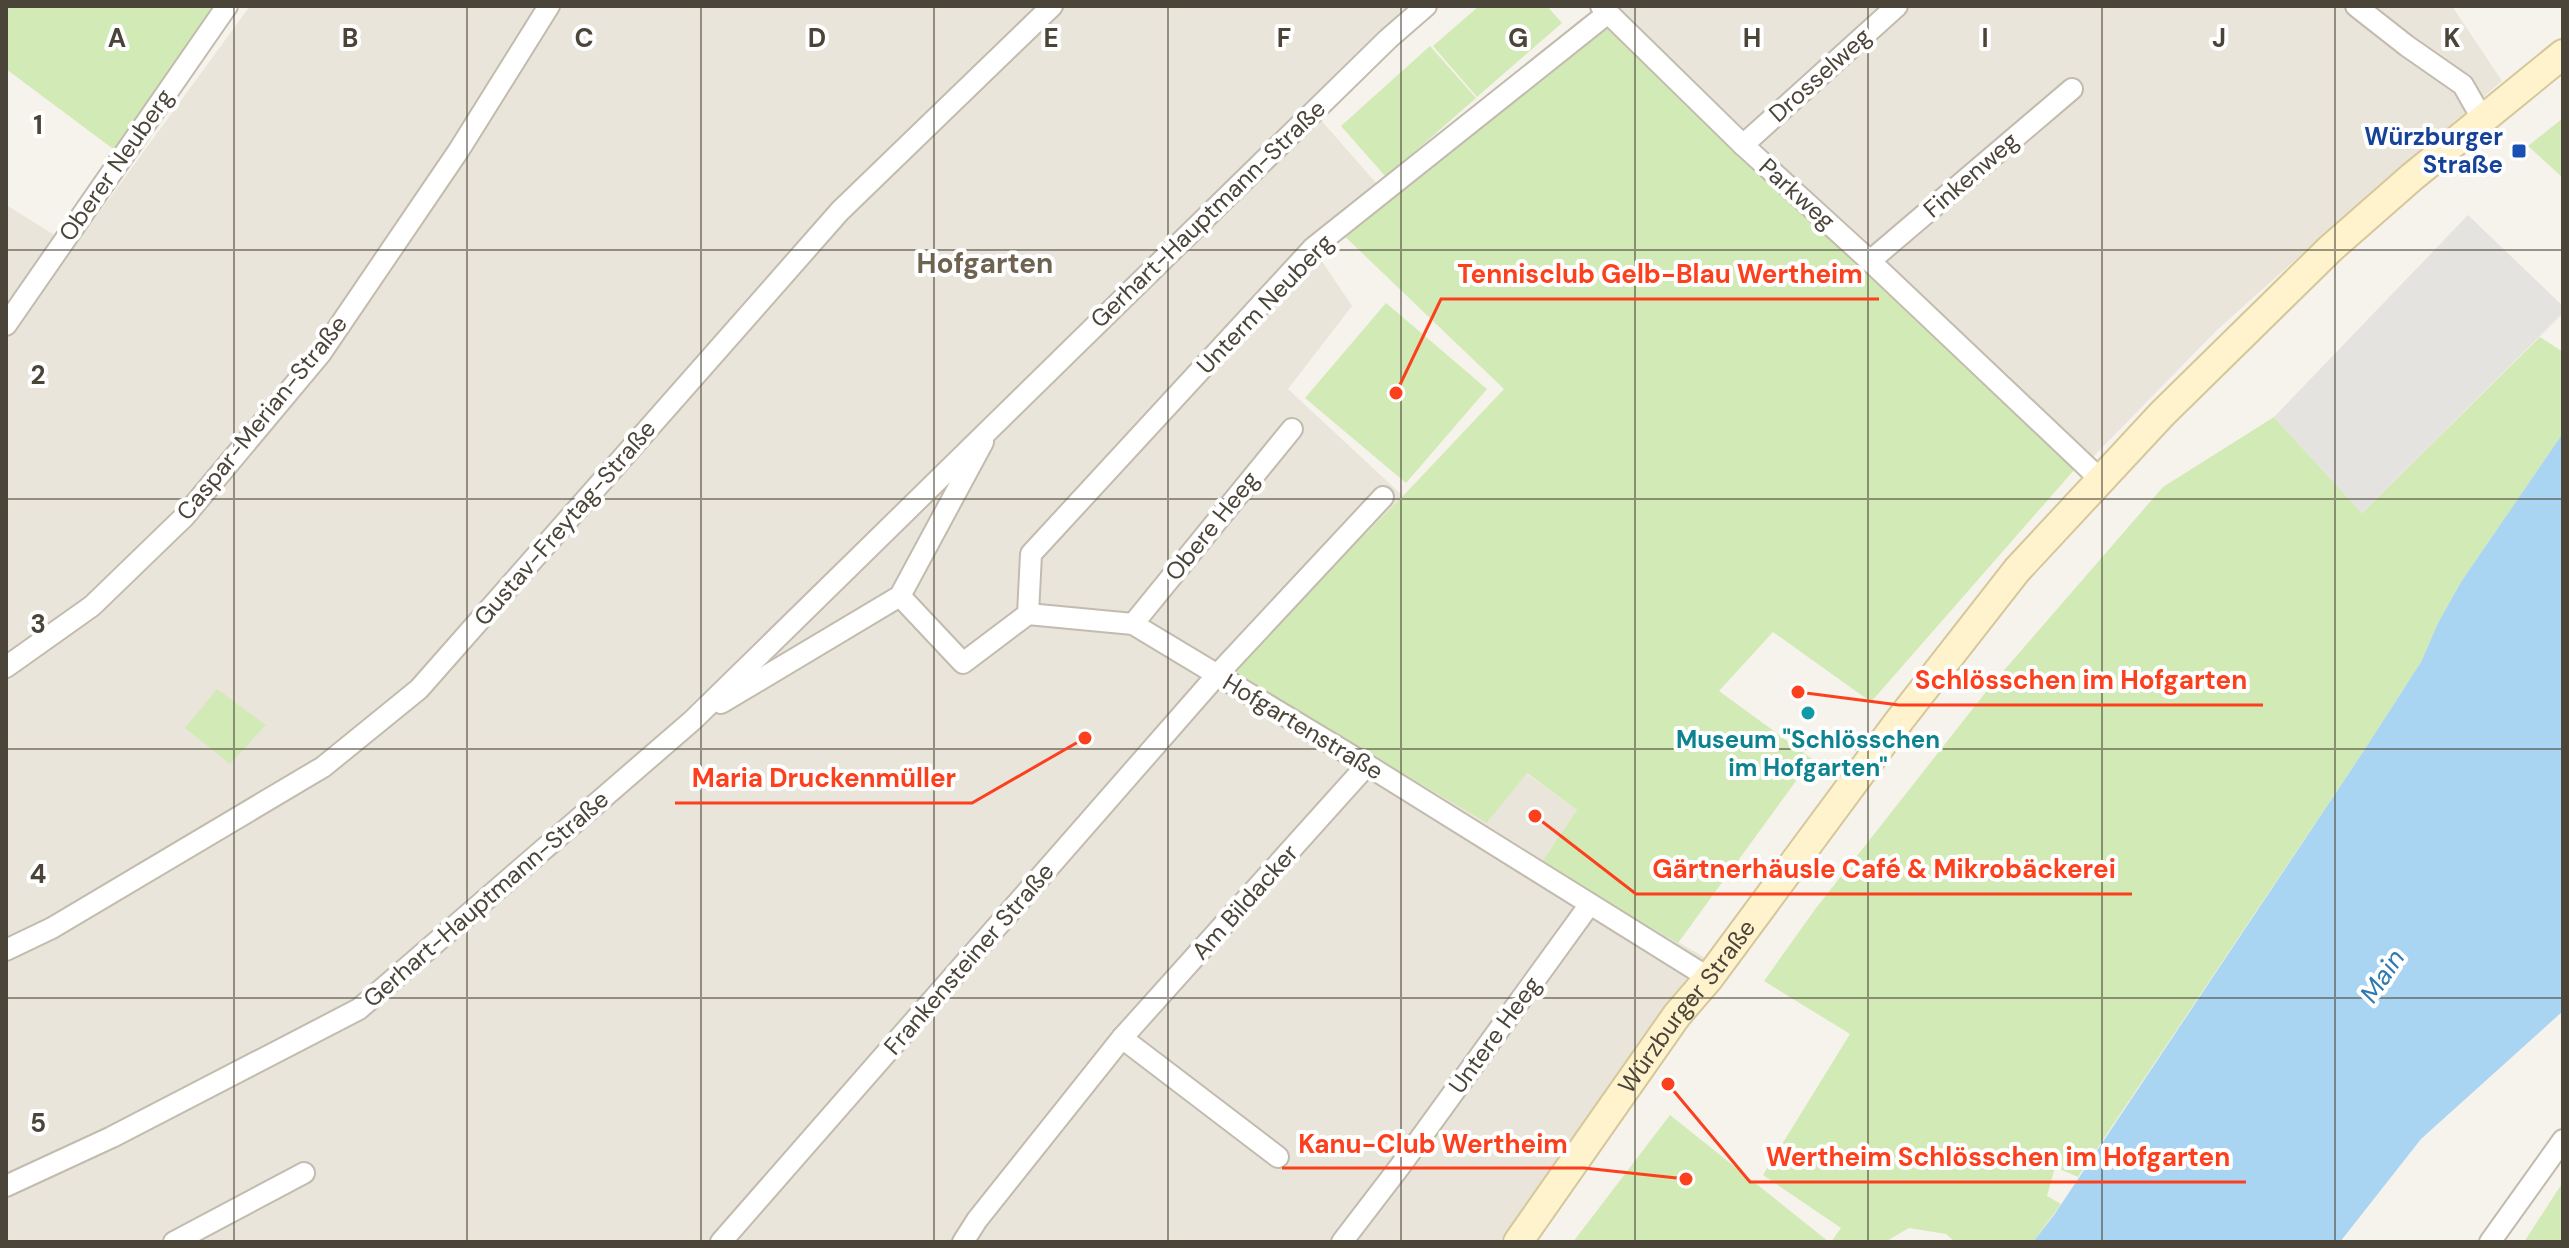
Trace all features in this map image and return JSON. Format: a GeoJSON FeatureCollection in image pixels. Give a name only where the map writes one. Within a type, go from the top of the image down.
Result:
{"type":"FeatureCollection","features":[{"type":"Feature","properties":{"kind":"main road","name":"Würzburger Straße"},"geometry":{"type":"LineString","coordinates":[[1518,1242],[1677,1015],[1709,978],[1955,646],[2017,570],[2235,341],[2330,249],[2563,54]]}},
{"type":"Feature","properties":{"kind":"street","name":"Oberer Neuberg"},"geometry":{"type":"LineString","coordinates":[[9,316],[227,6]]}},
{"type":"Feature","properties":{"kind":"street","name":"Caspar-Merian-Straße"},"geometry":{"type":"LineString","coordinates":[[6,667],[92,606],[184,517],[321,353],[459,150],[549,6]]}},
{"type":"Feature","properties":{"kind":"street","name":"Gustav-Freytag-Straße"},"geometry":{"type":"LineString","coordinates":[[6,950],[52,928],[323,767],[419,689],[840,211],[1052,6]]}},
{"type":"Feature","properties":{"kind":"street","name":"Gerhart-Hauptmann-Straße"},"geometry":{"type":"LineString","coordinates":[[6,1186],[112,1137],[359,1009],[693,720],[1366,59],[1426,6]]}},
{"type":"Feature","properties":{"kind":"street","name":"Drosselweg"},"geometry":{"type":"LineString","coordinates":[[1743,145],[1897,6]]}},
{"type":"Feature","properties":{"kind":"street"},"geometry":{"type":"LineString","coordinates":[[2356,6],[2463,85],[2483,120]]}},
{"type":"Feature","properties":{"kind":"street","name":"Parkweg"},"geometry":{"type":"LineString","coordinates":[[1604,10],[1743,145],[2101,480]]}},
{"type":"Feature","properties":{"kind":"street","name":"Unterm Neuberg"},"geometry":{"type":"LineString","coordinates":[[1028,614],[1031,554],[1313,248],[1604,10]]}},
{"type":"Feature","properties":{"kind":"street","name":"Finkenweg"},"geometry":{"type":"LineString","coordinates":[[1870,261],[2072,89]]}},
{"type":"Feature","properties":{"kind":"street","name":"Gerhart-Hauptmann-Straße"},"geometry":{"type":"LineString","coordinates":[[693,720],[900,596],[993,424]]}},
{"type":"Feature","properties":{"kind":"street","name":"Obere Heeg"},"geometry":{"type":"LineString","coordinates":[[1133,624],[1292,429]]}},
{"type":"Feature","properties":{"kind":"street"},"geometry":{"type":"LineString","coordinates":[[1217,675],[1383,497]]}},
{"type":"Feature","properties":{"kind":"street"},"geometry":{"type":"LineString","coordinates":[[900,596],[963,663],[1028,614]]}},
{"type":"Feature","properties":{"kind":"street","name":"Hofgartenstraße"},"geometry":{"type":"LineString","coordinates":[[1028,614],[1133,624],[1709,978]]}},
{"type":"Feature","properties":{"kind":"street","name":"Frankensteiner Straße"},"geometry":{"type":"LineString","coordinates":[[721,1242],[1217,675]]}},
{"type":"Feature","properties":{"kind":"street","name":"Am Bildacker"},"geometry":{"type":"LineString","coordinates":[[963,1242],[977,1220],[1122,1038],[1367,765]]}},
{"type":"Feature","properties":{"kind":"street","name":"Untere Heeg"},"geometry":{"type":"LineString","coordinates":[[1342,1242],[1590,904]]}},
{"type":"Feature","properties":{"kind":"street"},"geometry":{"type":"LineString","coordinates":[[1122,1038],[1278,1157]]}},
{"type":"Feature","properties":{"kind":"street"},"geometry":{"type":"LineString","coordinates":[[2490,1242],[2563,1140]]}},
{"type":"Feature","properties":{"kind":"street"},"geometry":{"type":"LineString","coordinates":[[174,1242],[304,1173]]}},
{"type":"Feature","properties":{"kind":"shaded area"},"geometry":{"type":"Polygon","coordinates":[[[250,6],[1426,6],[1313,111],[1384,192],[1313,248],[1352,306],[1288,389],[1403,496],[1229,670],[1488,822],[1526,773],[1577,810],[1541,863],[1711,961],[1517,1242],[6,1242],[6,205],[74,247],[250,6]]]}},
{"type":"Feature","properties":{"kind":"shaded area"},"geometry":{"type":"Polygon","coordinates":[[[1601,6],[2452,6],[2502,81],[2217,330],[2091,459],[1601,6]]]}},
{"type":"Feature","properties":{"kind":"shaded area"},"geometry":{"type":"Polygon","coordinates":[[[2468,215],[2563,306],[2563,313],[2362,513],[2274,417],[2468,215]]]}},
{"type":"Feature","properties":{"kind":"green space"},"geometry":{"type":"Polygon","coordinates":[[[6,6],[220,6],[120,154],[6,69],[6,6]]]}},
{"type":"Feature","properties":{"kind":"green space"},"geometry":{"type":"Polygon","coordinates":[[[1479,6],[1547,6],[1562,23],[1477,97],[1433,46],[1479,6]]]}},
{"type":"Feature","properties":{"kind":"green space"},"geometry":{"type":"Polygon","coordinates":[[[1608,13],[2075,469],[1871,702],[1773,632],[1719,691],[1812,759],[1678,943],[1541,863],[1577,810],[1527,773],[1487,823],[1228,670],[1403,496],[1504,389],[1337,229],[1608,13]]]}},
{"type":"Feature","properties":{"kind":"green space"},"geometry":{"type":"Polygon","coordinates":[[[1430,46],[1476,98],[1386,177],[1341,126],[1430,46]]]}},
{"type":"Feature","properties":{"kind":"green space"},"geometry":{"type":"Polygon","coordinates":[[[2563,118],[2563,178],[2528,146],[2563,118]]]}},
{"type":"Feature","properties":{"kind":"green space"},"geometry":{"type":"Polygon","coordinates":[[[1386,303],[1487,389],[1406,483],[1305,398],[1386,303]]]}},
{"type":"Feature","properties":{"kind":"green space"},"geometry":{"type":"Polygon","coordinates":[[[2540,337],[2563,352],[2563,433],[2461,582],[2421,662],[2363,752],[2078,1177],[2055,1167],[2047,1196],[2061,1204],[2033,1242],[1955,1242],[1946,1234],[1909,1228],[1885,1242],[1831,1242],[1841,1228],[1763,1175],[1850,1034],[1764,981],[1816,908],[1993,683],[2163,487],[2274,417],[2362,513],[2540,337]]]}},
{"type":"Feature","properties":{"kind":"green space"},"geometry":{"type":"Polygon","coordinates":[[[217,689],[266,725],[230,764],[185,728],[217,689]]]}},
{"type":"Feature","properties":{"kind":"green space"},"geometry":{"type":"Polygon","coordinates":[[[1670,1115],[1829,1242],[1573,1242],[1670,1115]]]}},
{"type":"Feature","properties":{"kind":"green space"},"geometry":{"type":"Polygon","coordinates":[[[2563,1182],[2563,1242],[2524,1242],[2563,1182]]]}},
{"type":"Feature","properties":{"kind":"water","name":"Main"},"geometry":{"type":"Polygon","coordinates":[[[2563,433],[2563,1011],[2421,1139],[2340,1242],[2033,1242],[2363,752],[2421,662],[2461,582],[2563,433]]]}},
{"type":"Feature","properties":{"kind":"place","name":"Würzburger Straße"},"geometry":{"type":"Point","coordinates":[2519,151]}},
{"type":"Feature","properties":{"kind":"place","name":"Tennisclub Gelb-Blau Wertheim"},"geometry":{"type":"Point","coordinates":[1396,393]}},
{"type":"Feature","properties":{"kind":"place","name":"Schlösschen im Hofgarten"},"geometry":{"type":"Point","coordinates":[1798,692]}},
{"type":"Feature","properties":{"kind":"place","name":"Museum \"Schlösschen im Hofgarten\""},"geometry":{"type":"Point","coordinates":[1808,713]}},
{"type":"Feature","properties":{"kind":"place","name":"Maria Druckenmüller"},"geometry":{"type":"Point","coordinates":[1085,738]}},
{"type":"Feature","properties":{"kind":"place","name":"Gärtnerhäusle Café & Mikrobäckerei"},"geometry":{"type":"Point","coordinates":[1535,816]}},
{"type":"Feature","properties":{"kind":"place","name":"Wertheim Schlösschen im Hofgarten"},"geometry":{"type":"Point","coordinates":[1668,1084]}},
{"type":"Feature","properties":{"kind":"place","name":"Kanu-Club Wertheim"},"geometry":{"type":"Point","coordinates":[1686,1179]}},
{"type":"Feature","properties":{"kind":"district","name":"Hofgarten"},"geometry":{"type":"Point","coordinates":[985,263]}}]}
